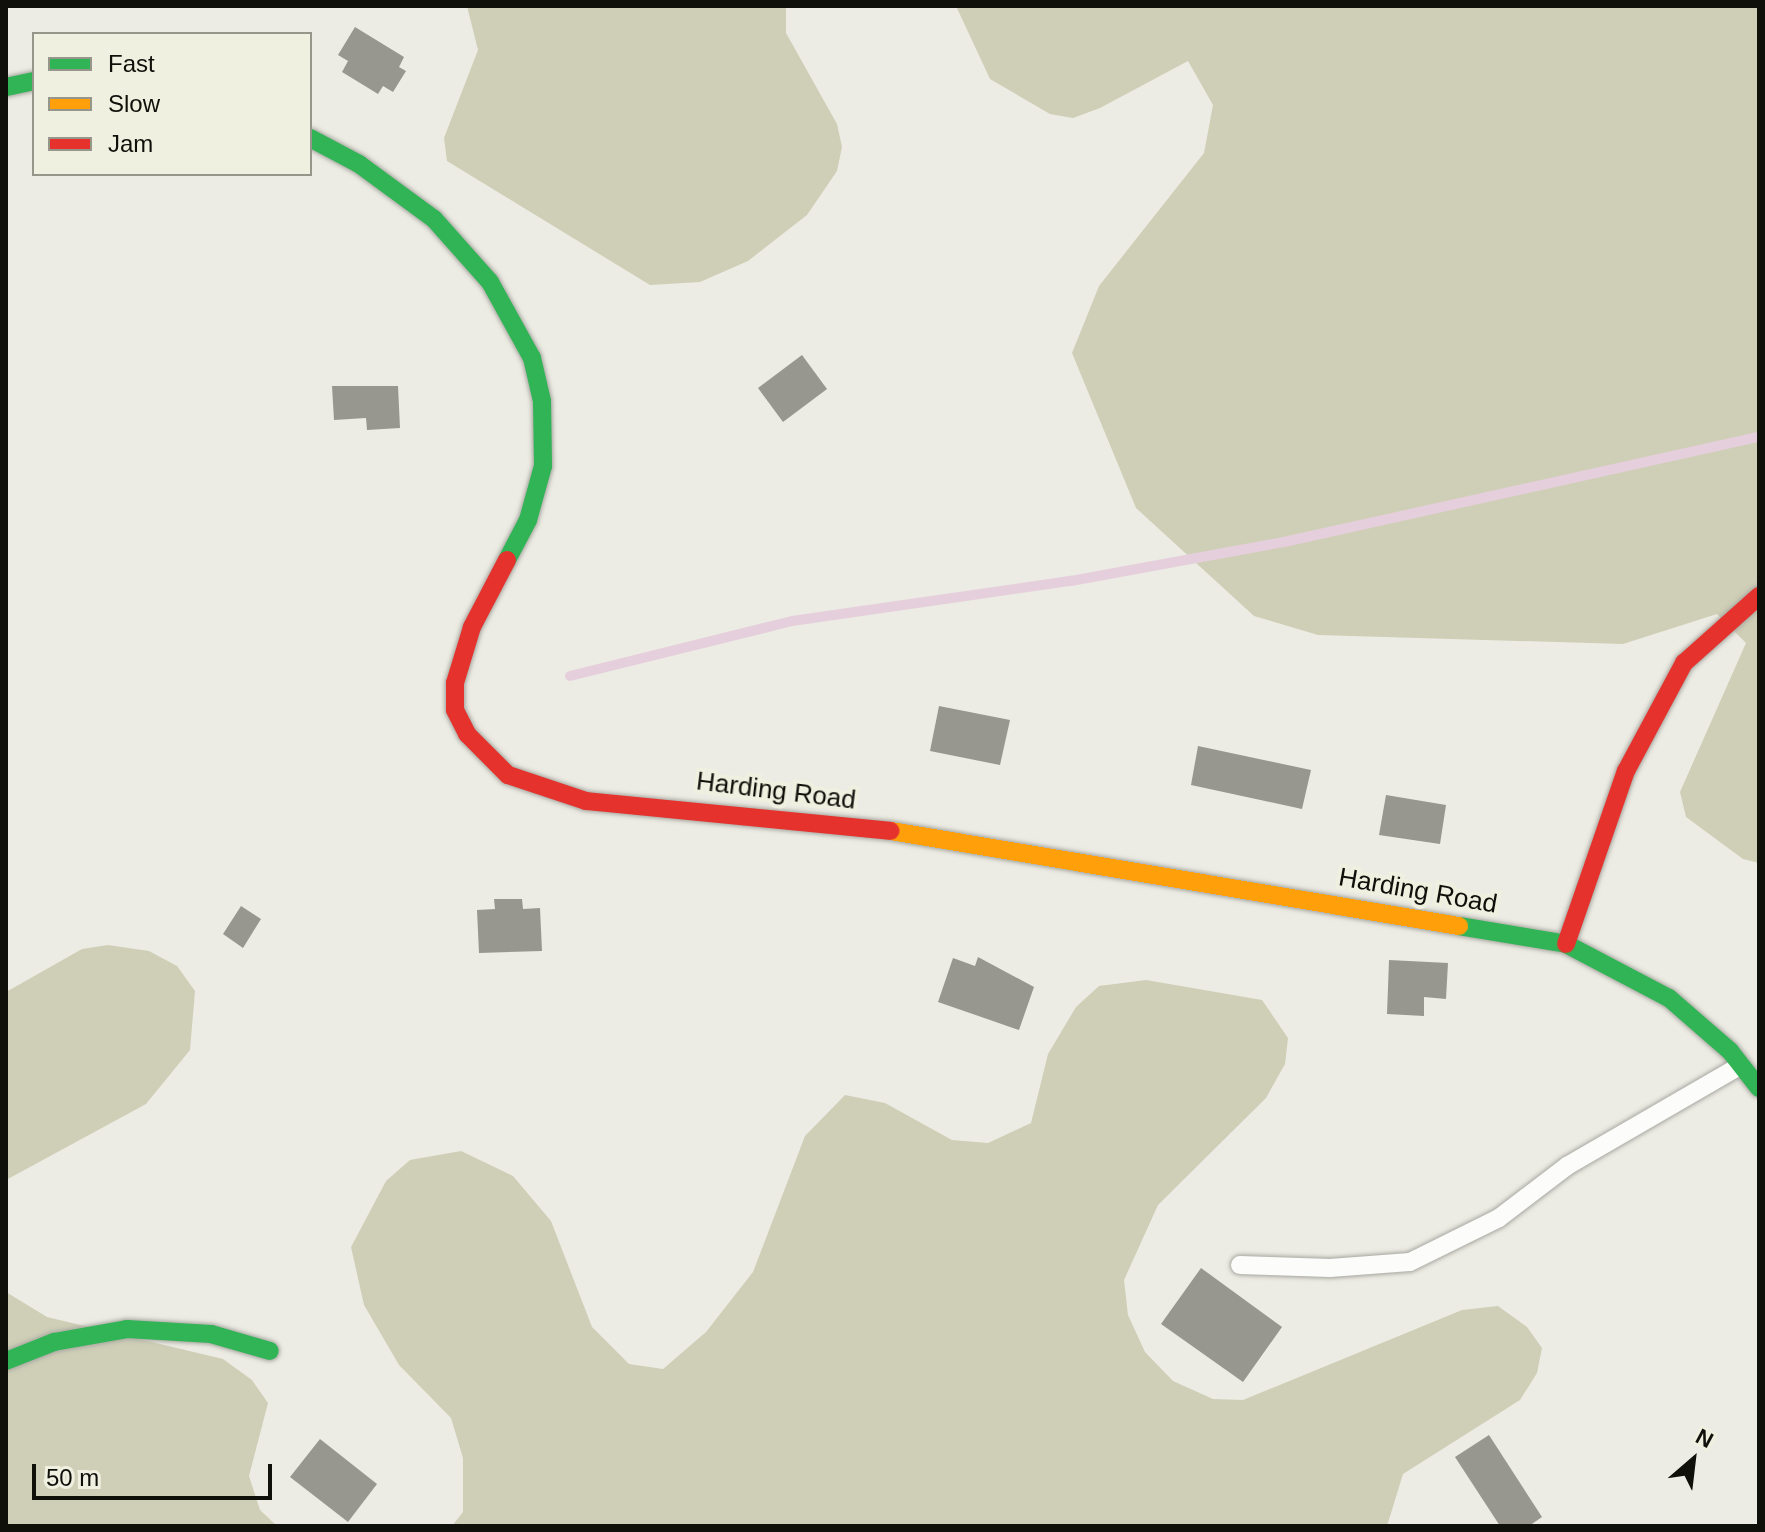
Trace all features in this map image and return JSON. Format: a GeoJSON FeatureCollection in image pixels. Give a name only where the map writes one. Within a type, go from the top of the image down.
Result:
{"type":"FeatureCollection","features":[{"type":"Feature","properties":{"kind":"main road"},"geometry":{"type":"LineString","coordinates":[[6,87],[32,81]]}},
{"type":"Feature","properties":{"kind":"main road","name":"Harding Road"},"geometry":{"type":"LineString","coordinates":[[312,139],[373,172],[434,219],[490,282],[532,358],[542,401],[543,466],[528,520],[472,627],[455,683],[455,710],[467,734],[508,775],[586,801],[824,820],[1566,944],[1669,998],[1741,1065],[1759,1088]]}},
{"type":"Feature","properties":{"kind":"main road"},"geometry":{"type":"LineString","coordinates":[[1566,944],[1626,771],[1684,663],[1759,596]]}},
{"type":"Feature","properties":{"kind":"main road"},"geometry":{"type":"LineString","coordinates":[[6,1361],[54,1342],[127,1329],[211,1334],[270,1351]]}},
{"type":"Feature","properties":{"kind":"lane"},"geometry":{"type":"LineString","coordinates":[[1240,1265],[1330,1268],[1410,1262],[1499,1218],[1567,1166],[1741,1065]]}},
{"type":"Feature","properties":{"kind":"green space"},"geometry":{"type":"Polygon","coordinates":[[[467,6],[786,6],[786,33],[837,124],[842,147],[837,171],[807,215],[748,261],[700,282],[650,285],[447,161],[444,138],[478,50],[467,6]]]}},
{"type":"Feature","properties":{"kind":"green space"},"geometry":{"type":"Polygon","coordinates":[[[956,6],[1759,6],[1759,863],[1743,859],[1686,817],[1680,792],[1746,643],[1717,614],[1623,644],[1318,635],[1254,616],[1136,508],[1072,353],[1099,286],[1204,153],[1213,105],[1188,61],[1100,108],[1073,118],[1050,114],[990,79],[956,6]]]}},
{"type":"Feature","properties":{"kind":"green space"},"geometry":{"type":"Polygon","coordinates":[[[108,945],[149,951],[177,966],[195,991],[190,1050],[146,1104],[6,1180],[6,992],[82,949],[108,945]]]}},
{"type":"Feature","properties":{"kind":"green space"},"geometry":{"type":"Polygon","coordinates":[[[1146,980],[1262,1000],[1288,1038],[1285,1064],[1266,1098],[1158,1205],[1124,1280],[1128,1315],[1145,1352],[1173,1381],[1213,1399],[1243,1400],[1462,1310],[1498,1306],[1527,1327],[1542,1348],[1537,1373],[1520,1400],[1403,1474],[1387,1526],[452,1526],[463,1512],[463,1458],[451,1418],[399,1365],[364,1305],[351,1247],[386,1181],[410,1160],[461,1151],[513,1176],[551,1221],[592,1327],[629,1364],[663,1369],[706,1332],[753,1272],[805,1136],[845,1095],[885,1103],[952,1140],[988,1143],[1031,1123],[1048,1054],[1076,1007],[1099,986],[1146,980]]]}},
{"type":"Feature","properties":{"kind":"green space"},"geometry":{"type":"Polygon","coordinates":[[[6,1292],[47,1317],[223,1359],[252,1380],[268,1403],[249,1476],[260,1510],[277,1526],[6,1526],[6,1292]]]}},
{"type":"Feature","properties":{"kind":"building"},"geometry":{"type":"Polygon","coordinates":[[[355,27],[404,57],[399,67],[406,71],[393,92],[383,86],[378,94],[342,72],[348,61],[338,55],[355,27]]]}},
{"type":"Feature","properties":{"kind":"building"},"geometry":{"type":"Polygon","coordinates":[[[802,355],[827,389],[783,422],[758,388],[802,355]]]}},
{"type":"Feature","properties":{"kind":"building"},"geometry":{"type":"Polygon","coordinates":[[[332,386],[398,386],[400,428],[367,430],[366,418],[334,420],[332,386]]]}},
{"type":"Feature","properties":{"kind":"building"},"geometry":{"type":"Polygon","coordinates":[[[939,706],[1010,720],[1000,765],[930,751],[939,706]]]}},
{"type":"Feature","properties":{"kind":"building"},"geometry":{"type":"Polygon","coordinates":[[[1198,746],[1311,770],[1302,809],[1191,785],[1198,746]]]}},
{"type":"Feature","properties":{"kind":"building"},"geometry":{"type":"Polygon","coordinates":[[[1386,795],[1446,805],[1440,844],[1379,835],[1386,795]]]}},
{"type":"Feature","properties":{"kind":"building"},"geometry":{"type":"Polygon","coordinates":[[[494,899],[522,899],[523,909],[540,908],[542,951],[479,953],[477,910],[495,909],[494,899]]]}},
{"type":"Feature","properties":{"kind":"building"},"geometry":{"type":"Polygon","coordinates":[[[241,906],[261,919],[243,948],[223,934],[241,906]]]}},
{"type":"Feature","properties":{"kind":"building"},"geometry":{"type":"Polygon","coordinates":[[[978,957],[1034,987],[1019,1030],[938,1002],[953,958],[975,966],[978,957]]]}},
{"type":"Feature","properties":{"kind":"building"},"geometry":{"type":"Polygon","coordinates":[[[1389,960],[1448,963],[1446,999],[1424,997],[1424,1016],[1387,1014],[1389,960]]]}},
{"type":"Feature","properties":{"kind":"building"},"geometry":{"type":"Polygon","coordinates":[[[1201,1268],[1282,1327],[1243,1382],[1161,1324],[1201,1268]]]}},
{"type":"Feature","properties":{"kind":"building"},"geometry":{"type":"Polygon","coordinates":[[[1489,1435],[1542,1517],[1529,1526],[1500,1526],[1455,1457],[1489,1435]]]}},
{"type":"Feature","properties":{"kind":"building"},"geometry":{"type":"Polygon","coordinates":[[[320,1439],[377,1484],[348,1522],[290,1477],[320,1439]]]}},
{"type":"Feature","properties":{"kind":"waterway"},"geometry":{"type":"LineString","coordinates":[[570,676],[792,621],[1071,581],[1284,542],[1759,437]]}},
{"type":"Feature","properties":{"kind":"traffic: fast"},"geometry":{"type":"LineString","coordinates":[[6,87],[32,81]]}},
{"type":"Feature","properties":{"kind":"traffic: fast"},"geometry":{"type":"LineString","coordinates":[[312,139],[359,164],[434,219],[490,282],[532,358],[542,401],[543,466],[528,520],[507,560]]}},
{"type":"Feature","properties":{"kind":"traffic: fast"},"geometry":{"type":"LineString","coordinates":[[1459,926],[1566,944],[1669,998],[1730,1051],[1759,1088]]}},
{"type":"Feature","properties":{"kind":"traffic: fast"},"geometry":{"type":"LineString","coordinates":[[6,1361],[54,1342],[127,1329],[211,1334],[270,1351]]}},
{"type":"Feature","properties":{"kind":"traffic: slow"},"geometry":{"type":"LineString","coordinates":[[891,831],[1459,926]]}},
{"type":"Feature","properties":{"kind":"traffic: jam"},"geometry":{"type":"LineString","coordinates":[[507,560],[472,627],[455,683],[455,710],[467,734],[508,775],[586,801],[891,831]]}},
{"type":"Feature","properties":{"kind":"traffic: jam"},"geometry":{"type":"LineString","coordinates":[[1566,944],[1626,771],[1684,663],[1759,596]]}}]}
